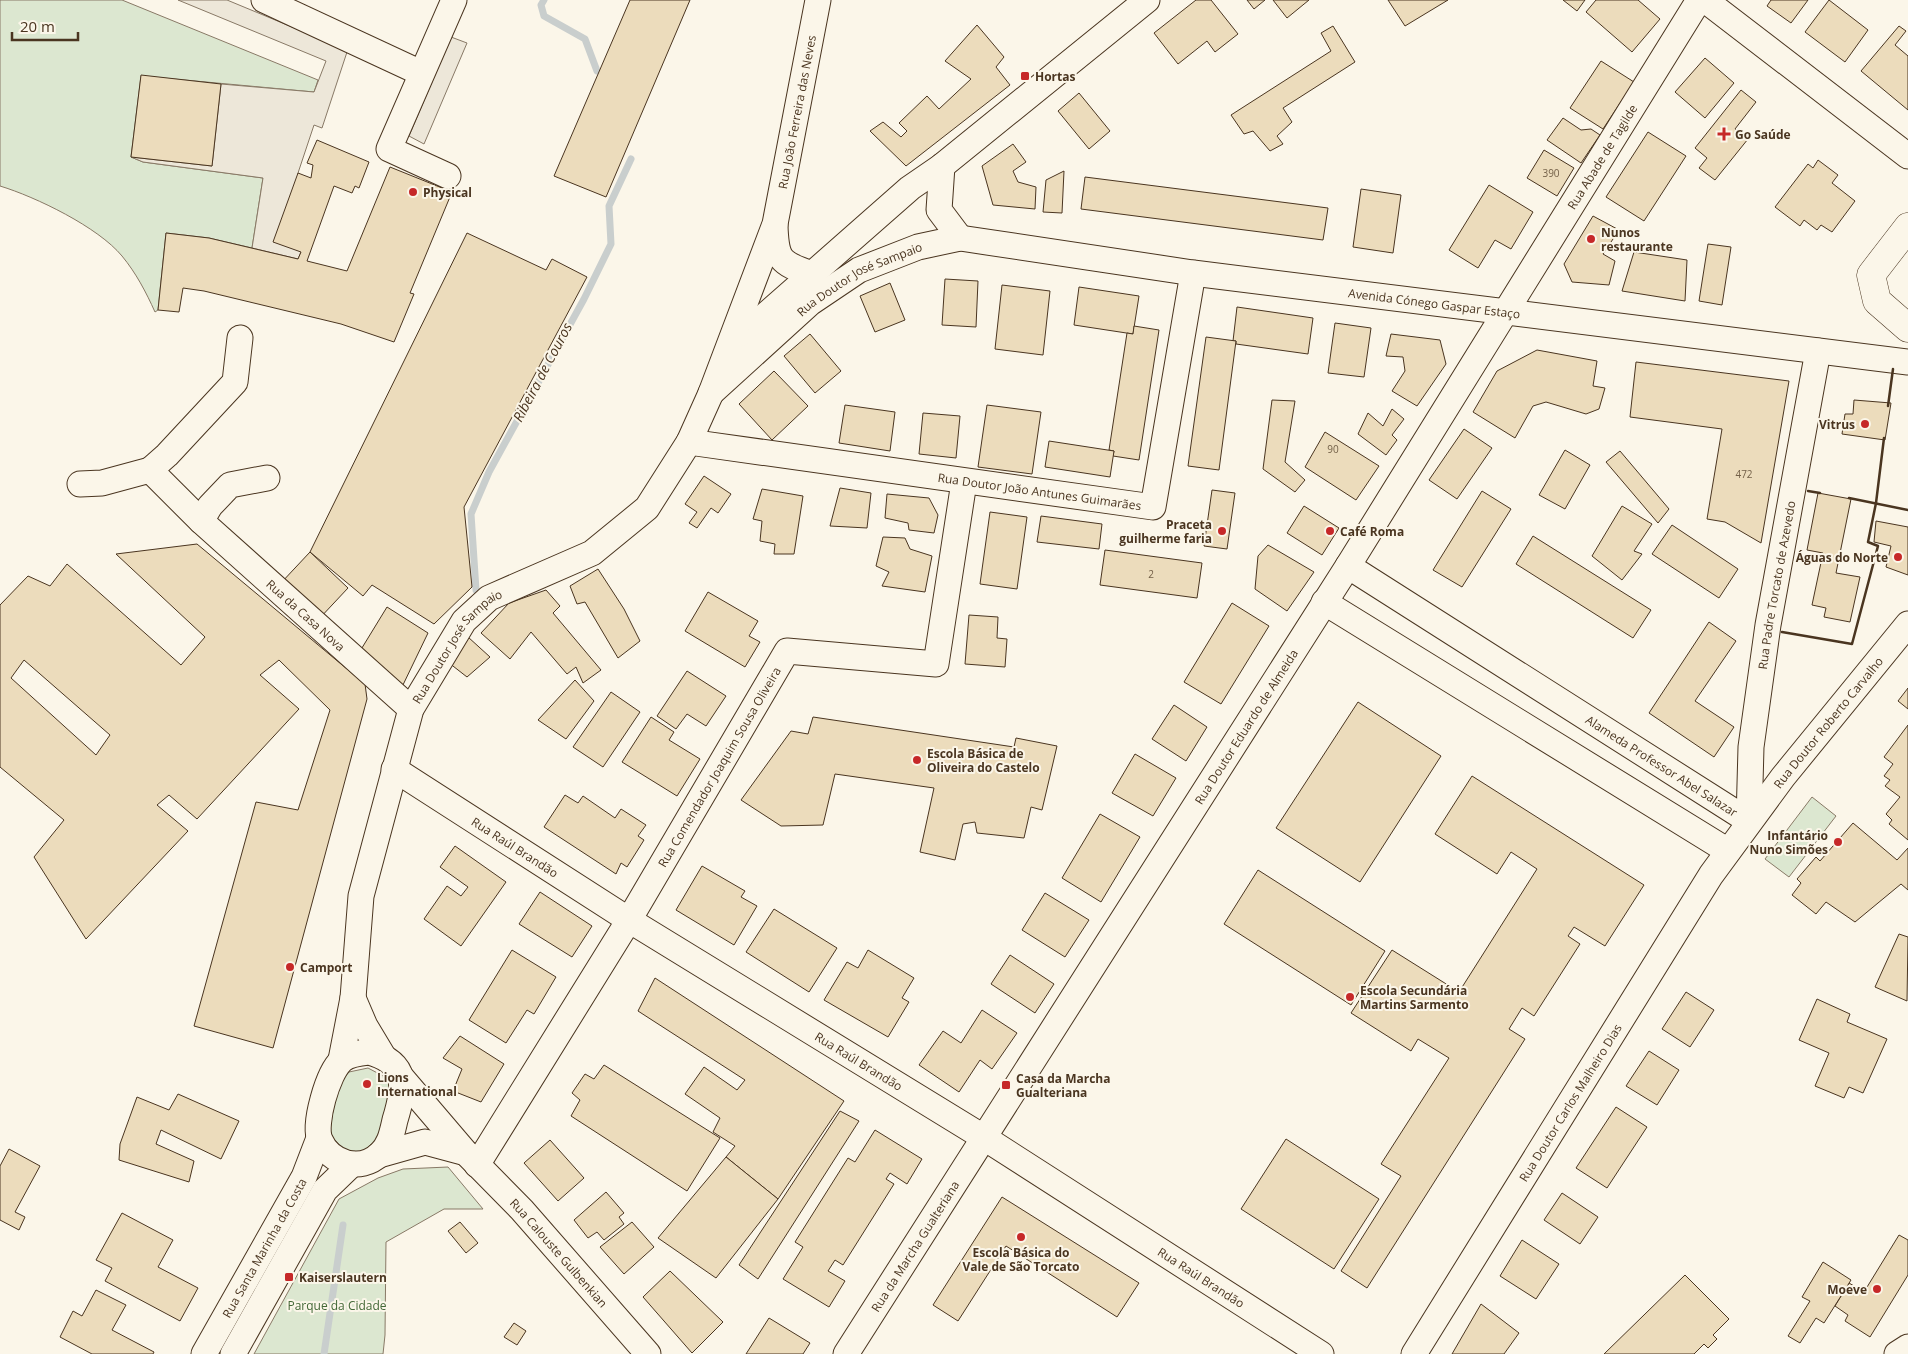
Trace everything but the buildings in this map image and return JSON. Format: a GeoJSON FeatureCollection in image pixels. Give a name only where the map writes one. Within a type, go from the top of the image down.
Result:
{"type":"FeatureCollection","features":[{"type":"Feature","properties":{"kind":"main road"},"geometry":{"type":"LineString","coordinates":[[1908,227],[1871,275],[1877,301],[1908,328]]}},
{"type":"Feature","properties":{"kind":"street"},"geometry":{"type":"LineString","coordinates":[[264,0],[421,73]]}},
{"type":"Feature","properties":{"kind":"street"},"geometry":{"type":"LineString","coordinates":[[448,176],[389,148],[454,0]]}},
{"type":"Feature","properties":{"kind":"street","name":"Rua João Ferreira das Neves"},"geometry":{"type":"LineString","coordinates":[[775,224],[818,0]]}},
{"type":"Feature","properties":{"kind":"street","name":"Rua Doutor José Sampaio"},"geometry":{"type":"LineString","coordinates":[[711,393],[752,327],[910,188],[942,166],[1146,0]]}},
{"type":"Feature","properties":{"kind":"street","name":"Rua Abade de Tagilde"},"geometry":{"type":"LineString","coordinates":[[1504,312],[1699,0]]}},
{"type":"Feature","properties":{"kind":"street"},"geometry":{"type":"LineString","coordinates":[[1705,0],[1908,156]]}},
{"type":"Feature","properties":{"kind":"street"},"geometry":{"type":"LineString","coordinates":[[942,166],[939,210],[960,238]]}},
{"type":"Feature","properties":{"kind":"street"},"geometry":{"type":"LineString","coordinates":[[775,224],[776,251],[789,266],[812,274]]}},
{"type":"Feature","properties":{"kind":"street","name":"Rua Doutor José Sampaio"},"geometry":{"type":"LineString","coordinates":[[341,1060],[353,998],[361,896],[411,709],[464,621],[489,598],[592,553],[647,508],[689,442],[711,393],[775,224]]}},
{"type":"Feature","properties":{"kind":"street","name":"Rua Doutor José Sampaio"},"geometry":{"type":"LineString","coordinates":[[711,393],[810,304],[859,270],[918,247],[960,238]]}},
{"type":"Feature","properties":{"kind":"street","name":"Avenida Cónego Gaspar Estaço"},"geometry":{"type":"LineString","coordinates":[[960,238],[1193,273],[1908,362]]}},
{"type":"Feature","properties":{"kind":"street","name":"Rua Doutor João Antunes Guimarães"},"geometry":{"type":"LineString","coordinates":[[689,442],[1153,507],[1193,273]]}},
{"type":"Feature","properties":{"kind":"street","name":"Rua Doutor Eduardo de Almeida"},"geometry":{"type":"LineString","coordinates":[[982,1138],[1348,566],[1504,312]]}},
{"type":"Feature","properties":{"kind":"street"},"geometry":{"type":"LineString","coordinates":[[80,484],[102,483],[150,470],[167,455],[235,382],[240,338]]}},
{"type":"Feature","properties":{"kind":"street","name":"Rua Padre Torcato de Azevedo"},"geometry":{"type":"LineString","coordinates":[[1749,821],[1751,747],[1768,625],[1795,488],[1818,351]]}},
{"type":"Feature","properties":{"kind":"street","name":"Rua da Casa Nova"},"geometry":{"type":"LineString","coordinates":[[150,470],[201,521],[411,709]]}},
{"type":"Feature","properties":{"kind":"street"},"geometry":{"type":"LineString","coordinates":[[201,521],[210,506],[230,485],[267,478]]}},
{"type":"Feature","properties":{"kind":"street","name":"Rua Comendador Joaquim Sousa Oliveira"},"geometry":{"type":"LineString","coordinates":[[472,1159],[629,920],[787,651],[936,664],[964,482]]}},
{"type":"Feature","properties":{"kind":"street","name":"Alameda Professor Abel Salazar"},"geometry":{"type":"LineString","coordinates":[[1348,566],[1749,821],[1728,851]]}},
{"type":"Feature","properties":{"kind":"street"},"geometry":{"type":"LineString","coordinates":[[1324,602],[1728,851]]}},
{"type":"Feature","properties":{"kind":"street","name":"Rua Doutor Roberto Carvalho"},"geometry":{"type":"LineString","coordinates":[[1749,821],[1908,624]]}},
{"type":"Feature","properties":{"kind":"street","name":"Rua Raúl Brandão"},"geometry":{"type":"LineString","coordinates":[[394,770],[629,920],[982,1138],[1321,1354]]}},
{"type":"Feature","properties":{"kind":"street","name":"Rua Doutor Carlos Malheiro Dias"},"geometry":{"type":"LineString","coordinates":[[1414,1354],[1700,892],[1728,851]]}},
{"type":"Feature","properties":{"kind":"street","name":"Rua Doutor José Sampaio"},"geometry":{"type":"LineString","coordinates":[[353,998],[365,1026],[383,1056]]}},
{"type":"Feature","properties":{"kind":"street"},"geometry":{"type":"LineString","coordinates":[[369,1052],[383,1056],[395,1065],[402,1078],[403,1093],[389,1144],[379,1155],[366,1162],[352,1164],[337,1160],[326,1150],[319,1138],[317,1123],[332,1072],[341,1060],[354,1053],[369,1052]]}},
{"type":"Feature","properties":{"kind":"street","name":"Rua Calouste Gulbenkian"},"geometry":{"type":"LineString","coordinates":[[402,1078],[472,1159],[522,1210],[648,1354]]}},
{"type":"Feature","properties":{"kind":"street","name":"Rua Santa Marinha da Costa"},"geometry":{"type":"LineString","coordinates":[[204,1354],[304,1177],[319,1138]]}},
{"type":"Feature","properties":{"kind":"street","name":"Rua da Marcha Gualteriana"},"geometry":{"type":"LineString","coordinates":[[846,1354],[982,1138]]}},
{"type":"Feature","properties":{"kind":"street","name":"Rua Calouste Gulbenkian"},"geometry":{"type":"LineString","coordinates":[[379,1155],[425,1142],[472,1159]]}},
{"type":"Feature","properties":{"kind":"street","name":"Rua Santa Marinha da Costa"},"geometry":{"type":"LineString","coordinates":[[233,1354],[325,1190],[352,1164]]}},
{"type":"Feature","properties":{"kind":"street"},"geometry":{"type":"LineString","coordinates":[[1898,1354],[1908,1347]]}},
{"type":"Feature","properties":{"kind":"green space"},"geometry":{"type":"Polygon","coordinates":[[[0,0],[122,0],[318,80],[314,92],[141,76],[131,157],[143,162],[263,178],[252,248],[209,238],[166,233],[158,310],[155,312],[132,269],[122,256],[98,234],[48,205],[0,186],[0,0]]]}},
{"type":"Feature","properties":{"kind":"green space"},"geometry":{"type":"Polygon","coordinates":[[[1812,797],[1836,816],[1789,877],[1765,859],[1812,797]]]}},
{"type":"Feature","properties":{"kind":"green space"},"geometry":{"type":"Polygon","coordinates":[[[368,1068],[385,1077],[390,1086],[392,1097],[378,1140],[363,1152],[345,1151],[332,1137],[330,1129],[337,1086],[349,1072],[368,1068]]]}},
{"type":"Feature","properties":{"kind":"green space","name":"Parque da Cidade"},"geometry":{"type":"Polygon","coordinates":[[[448,1167],[483,1209],[444,1209],[386,1242],[383,1354],[254,1354],[339,1199],[378,1178],[403,1169],[448,1167]]]}},
{"type":"Feature","properties":{"kind":"shaded area"},"geometry":{"type":"Polygon","coordinates":[[[178,0],[227,0],[333,44],[347,52],[322,128],[314,125],[298,173],[301,252],[298,259],[252,248],[263,178],[143,162],[131,157],[212,166],[221,84],[314,92],[326,61],[178,0]]]}},
{"type":"Feature","properties":{"kind":"shaded area"},"geometry":{"type":"Polygon","coordinates":[[[451,37],[467,43],[424,144],[409,136],[451,37]]]}},
{"type":"Feature","properties":{"kind":"waterway","name":"Ribeira de Couros"},"geometry":{"type":"LineString","coordinates":[[544,0],[541,5],[544,16],[585,39],[597,71]]}},
{"type":"Feature","properties":{"kind":"waterway","name":"Ribeira de Couros"},"geometry":{"type":"LineString","coordinates":[[476,590],[471,514],[489,472],[584,299],[611,244],[609,206],[631,159]]}},
{"type":"Feature","properties":{"kind":"waterway","name":"Ribeira de Couros"},"geometry":{"type":"LineString","coordinates":[[324,1354],[343,1225]]}},
{"type":"Feature","properties":{"kind":"wall"},"geometry":{"type":"LineString","coordinates":[[1888,406],[1893,369]]}},
{"type":"Feature","properties":{"kind":"wall"},"geometry":{"type":"LineString","coordinates":[[1782,632],[1852,644],[1878,546],[1868,542],[1876,503],[1884,438]]}},
{"type":"Feature","properties":{"kind":"wall"},"geometry":{"type":"LineString","coordinates":[[1808,491],[1820,493]]}},
{"type":"Feature","properties":{"kind":"wall"},"geometry":{"type":"LineString","coordinates":[[1849,498],[1908,510]]}},
{"type":"Feature","properties":{"kind":"place","name":"Hortas"},"geometry":{"type":"Point","coordinates":[1025,76]}},
{"type":"Feature","properties":{"kind":"place","name":"Go Saúde"},"geometry":{"type":"Point","coordinates":[1724,134]}},
{"type":"Feature","properties":{"kind":"place","name":"Physical"},"geometry":{"type":"Point","coordinates":[413,192]}},
{"type":"Feature","properties":{"kind":"place","name":"Nunos restaurante"},"geometry":{"type":"Point","coordinates":[1591,239]}},
{"type":"Feature","properties":{"kind":"place","name":"Vitrus"},"geometry":{"type":"Point","coordinates":[1865,424]}},
{"type":"Feature","properties":{"kind":"place","name":"Praceta guilherme faria"},"geometry":{"type":"Point","coordinates":[1222,531]}},
{"type":"Feature","properties":{"kind":"place","name":"Café Roma"},"geometry":{"type":"Point","coordinates":[1330,531]}},
{"type":"Feature","properties":{"kind":"place","name":"Águas do Norte"},"geometry":{"type":"Point","coordinates":[1898,557]}},
{"type":"Feature","properties":{"kind":"place","name":"Escola Básica de Oliveira do Castelo"},"geometry":{"type":"Point","coordinates":[917,760]}},
{"type":"Feature","properties":{"kind":"place","name":"Infantário Nuno Simões"},"geometry":{"type":"Point","coordinates":[1838,842]}},
{"type":"Feature","properties":{"kind":"place","name":"Camport"},"geometry":{"type":"Point","coordinates":[290,967]}},
{"type":"Feature","properties":{"kind":"place","name":"Escola Secundária Martins Sarmento"},"geometry":{"type":"Point","coordinates":[1350,997]}},
{"type":"Feature","properties":{"kind":"place","name":"Lions International"},"geometry":{"type":"Point","coordinates":[367,1084]}},
{"type":"Feature","properties":{"kind":"place","name":"Casa da Marcha Gualteriana"},"geometry":{"type":"Point","coordinates":[1006,1085]}},
{"type":"Feature","properties":{"kind":"place","name":"Escola Básica do Vale de São Torcato"},"geometry":{"type":"Point","coordinates":[1021,1237]}},
{"type":"Feature","properties":{"kind":"place","name":"Kaiserslautern"},"geometry":{"type":"Point","coordinates":[289,1277]}},
{"type":"Feature","properties":{"kind":"place","name":"Moeve"},"geometry":{"type":"Point","coordinates":[1877,1289]}}]}
